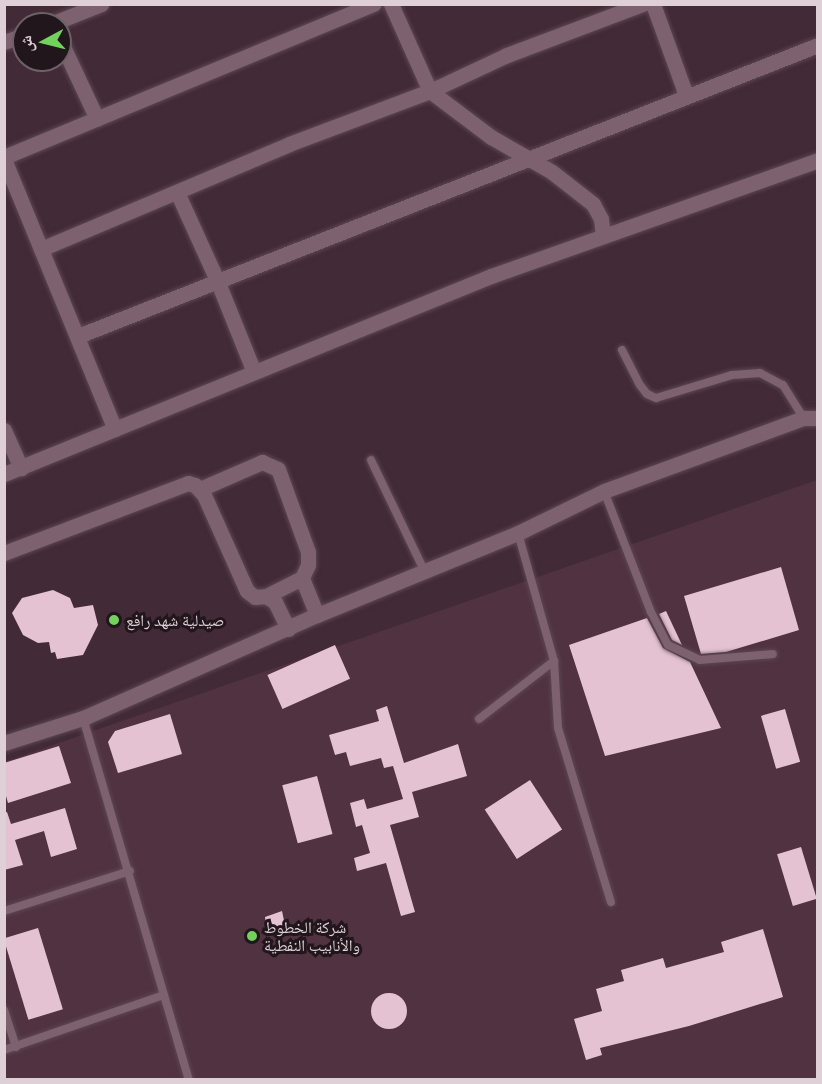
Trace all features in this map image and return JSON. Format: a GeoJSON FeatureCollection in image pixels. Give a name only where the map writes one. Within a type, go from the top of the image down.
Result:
{"type":"FeatureCollection","features":[{"type":"Feature","properties":{"kind":"street"},"geometry":{"type":"LineString","coordinates":[[72,16],[101,4]]}},
{"type":"Feature","properties":{"kind":"street"},"geometry":{"type":"LineString","coordinates":[[115,429],[4,158],[374,4]]}},
{"type":"Feature","properties":{"kind":"street"},"geometry":{"type":"LineString","coordinates":[[391,4],[430,91],[491,137],[552,172],[593,204],[601,219],[603,236]]}},
{"type":"Feature","properties":{"kind":"street"},"geometry":{"type":"LineString","coordinates":[[41,249],[289,144],[430,91],[507,55],[643,4]]}},
{"type":"Feature","properties":{"kind":"street"},"geometry":{"type":"LineString","coordinates":[[653,4],[686,95]]}},
{"type":"Feature","properties":{"kind":"street"},"geometry":{"type":"LineString","coordinates":[[78,336],[527,157],[818,45]]}},
{"type":"Feature","properties":{"kind":"street"},"geometry":{"type":"LineString","coordinates":[[72,66],[97,119]]}},
{"type":"Feature","properties":{"kind":"street"},"geometry":{"type":"LineString","coordinates":[[4,474],[491,276],[818,160]]}},
{"type":"Feature","properties":{"kind":"street"},"geometry":{"type":"LineString","coordinates":[[177,192],[217,280],[254,372]]}},
{"type":"Feature","properties":{"kind":"street"},"geometry":{"type":"LineString","coordinates":[[4,743],[83,718],[317,615],[518,533],[604,491],[811,418]]}},
{"type":"Feature","properties":{"kind":"street"},"geometry":{"type":"LineString","coordinates":[[4,430],[21,468]]}},
{"type":"Feature","properties":{"kind":"street"},"geometry":{"type":"LineString","coordinates":[[4,553],[181,483],[188,483],[200,489],[247,591],[255,597],[266,596],[302,578],[308,566],[308,552],[278,469],[262,462],[200,489]]}},
{"type":"Feature","properties":{"kind":"street"},"geometry":{"type":"LineString","coordinates":[[302,578],[317,615]]}},
{"type":"Feature","properties":{"kind":"street"},"geometry":{"type":"LineString","coordinates":[[266,596],[275,602],[288,629]]}},
{"type":"Feature","properties":{"kind":"lane"},"geometry":{"type":"LineString","coordinates":[[622,350],[640,385],[647,394],[656,398],[732,375],[760,373],[783,384],[811,418]]}},
{"type":"Feature","properties":{"kind":"lane"},"geometry":{"type":"LineString","coordinates":[[371,460],[424,570]]}},
{"type":"Feature","properties":{"kind":"lane"},"geometry":{"type":"LineString","coordinates":[[604,491],[651,612],[668,645],[700,660],[773,654]]}},
{"type":"Feature","properties":{"kind":"lane"},"geometry":{"type":"LineString","coordinates":[[518,533],[554,661],[558,728],[611,902]]}},
{"type":"Feature","properties":{"kind":"lane"},"geometry":{"type":"LineString","coordinates":[[479,719],[554,661]]}},
{"type":"Feature","properties":{"kind":"lane"},"geometry":{"type":"LineString","coordinates":[[83,718],[130,872],[189,1080]]}},
{"type":"Feature","properties":{"kind":"lane"},"geometry":{"type":"LineString","coordinates":[[4,911],[130,872]]}},
{"type":"Feature","properties":{"kind":"lane"},"geometry":{"type":"LineString","coordinates":[[4,1050],[164,995]]}},
{"type":"Feature","properties":{"kind":"lane"},"geometry":{"type":"LineString","coordinates":[[4,1010],[16,1047]]}},
{"type":"Feature","properties":{"kind":"shaded area"},"geometry":{"type":"Polygon","coordinates":[[[817,480],[817,1079],[5,1079],[4,762],[817,480]]]}},
{"type":"Feature","properties":{"kind":"building"},"geometry":{"type":"Polygon","coordinates":[[[781,567],[799,630],[726,652],[701,654],[684,596],[781,567]]]}},
{"type":"Feature","properties":{"kind":"building"},"geometry":{"type":"Polygon","coordinates":[[[53,590],[70,598],[74,608],[93,605],[98,625],[83,655],[57,659],[55,652],[51,653],[49,642],[38,643],[23,635],[12,613],[22,598],[53,590]]]}},
{"type":"Feature","properties":{"kind":"building"},"geometry":{"type":"Polygon","coordinates":[[[666,611],[682,645],[672,640],[659,614],[666,611]]]}},
{"type":"Feature","properties":{"kind":"building"},"geometry":{"type":"Polygon","coordinates":[[[647,618],[663,648],[690,662],[721,728],[605,756],[569,645],[647,618]]]}},
{"type":"Feature","properties":{"kind":"building"},"geometry":{"type":"Polygon","coordinates":[[[335,645],[350,679],[282,709],[267,675],[335,645]]]}},
{"type":"Feature","properties":{"kind":"building"},"geometry":{"type":"Polygon","coordinates":[[[387,706],[404,763],[458,744],[467,776],[412,792],[419,817],[390,825],[415,912],[401,916],[386,863],[357,871],[354,858],[370,853],[362,825],[356,827],[350,803],[364,799],[367,809],[403,799],[393,766],[384,768],[381,758],[350,766],[346,752],[335,755],[329,735],[379,721],[376,710],[387,706]]]}},
{"type":"Feature","properties":{"kind":"building"},"geometry":{"type":"Polygon","coordinates":[[[785,709],[800,762],[776,769],[761,716],[785,709]]]}},
{"type":"Feature","properties":{"kind":"building"},"geometry":{"type":"Polygon","coordinates":[[[170,714],[182,754],[118,773],[108,742],[115,731],[170,714]]]}},
{"type":"Feature","properties":{"kind":"building"},"geometry":{"type":"Polygon","coordinates":[[[59,746],[71,783],[8,803],[4,789],[4,763],[59,746]]]}},
{"type":"Feature","properties":{"kind":"building"},"geometry":{"type":"Polygon","coordinates":[[[317,776],[333,834],[298,843],[282,785],[317,776]]]}},
{"type":"Feature","properties":{"kind":"building"},"geometry":{"type":"Polygon","coordinates":[[[530,780],[562,829],[517,859],[485,809],[530,780]]]}},
{"type":"Feature","properties":{"kind":"building"},"geometry":{"type":"Polygon","coordinates":[[[65,808],[77,849],[51,857],[44,831],[15,840],[23,865],[4,870],[4,813],[7,812],[11,824],[65,808]]]}},
{"type":"Feature","properties":{"kind":"building"},"geometry":{"type":"Polygon","coordinates":[[[801,847],[817,899],[793,906],[777,854],[801,847]]]}},
{"type":"Feature","properties":{"kind":"building"},"geometry":{"type":"Polygon","coordinates":[[[282,911],[286,930],[275,933],[274,929],[267,931],[265,917],[282,911]]]}},
{"type":"Feature","properties":{"kind":"building"},"geometry":{"type":"Polygon","coordinates":[[[38,928],[63,1009],[28,1020],[4,938],[38,928]]]}},
{"type":"Feature","properties":{"kind":"building"},"geometry":{"type":"Polygon","coordinates":[[[763,929],[783,997],[689,1026],[600,1048],[602,1055],[586,1060],[574,1019],[602,1011],[596,989],[624,981],[621,970],[663,958],[666,968],[724,952],[721,942],[763,929]]]}},
{"type":"Feature","properties":{"kind":"building"},"geometry":{"type":"Polygon","coordinates":[[[389,993],[402,998],[407,1011],[402,1024],[389,1029],[376,1024],[371,1011],[376,998],[389,993]]]}},
{"type":"Feature","properties":{"kind":"place","name":"صيدلية شهد رافع"},"geometry":{"type":"Point","coordinates":[114,620]}},
{"type":"Feature","properties":{"kind":"place","name":"شركة الخطوط والأنابيب النفطية"},"geometry":{"type":"Point","coordinates":[252,936]}}]}
